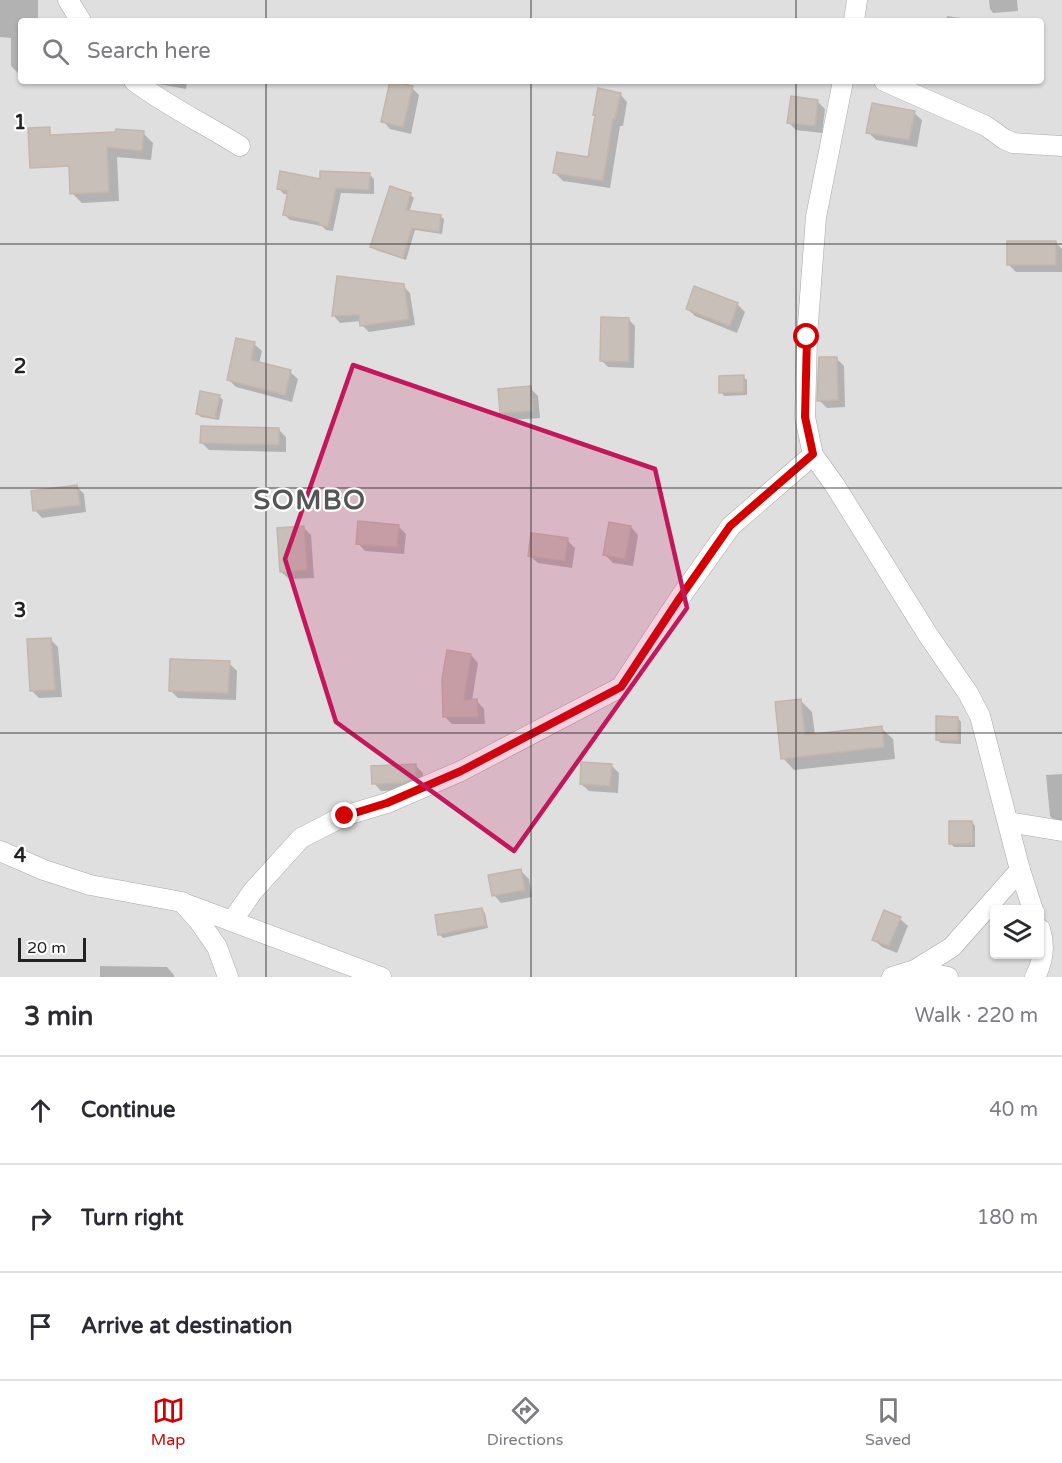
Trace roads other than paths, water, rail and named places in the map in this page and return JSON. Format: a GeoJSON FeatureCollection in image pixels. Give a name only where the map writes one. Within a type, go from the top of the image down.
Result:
{"type":"FeatureCollection","features":[{"type":"Feature","properties":{"kind":"street"},"geometry":{"type":"LineString","coordinates":[[68,0],[79,18]]}},
{"type":"Feature","properties":{"kind":"street"},"geometry":{"type":"LineString","coordinates":[[854,18],[857,0]]}},
{"type":"Feature","properties":{"kind":"street"},"geometry":{"type":"LineString","coordinates":[[138,84],[156,97],[240,146]]}},
{"type":"Feature","properties":{"kind":"street"},"geometry":{"type":"LineString","coordinates":[[842,84],[816,217],[807,337],[805,417],[813,454],[968,693],[980,716],[1020,870],[1032,905]]}},
{"type":"Feature","properties":{"kind":"street"},"geometry":{"type":"LineString","coordinates":[[891,84],[986,126],[1013,143],[1062,146]]}},
{"type":"Feature","properties":{"kind":"street"},"geometry":{"type":"LineString","coordinates":[[232,921],[253,891],[301,838],[345,816],[387,803],[461,771],[621,687],[730,526],[813,454]]}},
{"type":"Feature","properties":{"kind":"street"},"geometry":{"type":"LineString","coordinates":[[1008,822],[1062,831]]}},
{"type":"Feature","properties":{"kind":"street"},"geometry":{"type":"LineString","coordinates":[[0,851],[44,870],[90,885],[182,903],[381,977]]}},
{"type":"Feature","properties":{"kind":"street"},"geometry":{"type":"LineString","coordinates":[[892,977],[915,970],[952,947],[1020,870]]}},
{"type":"Feature","properties":{"kind":"street"},"geometry":{"type":"LineString","coordinates":[[182,903],[199,921],[217,947],[228,977]]}},
{"type":"Feature","properties":{"kind":"street"},"geometry":{"type":"LineString","coordinates":[[1035,977],[1041,959]]}},
{"type":"Feature","properties":{"kind":"street"},"geometry":{"type":"LineString","coordinates":[[915,970],[948,977]]}},
{"type":"Feature","properties":{"kind":"district","name":"SOMBO"},"geometry":{"type":"Point","coordinates":[310,500]}}]}
